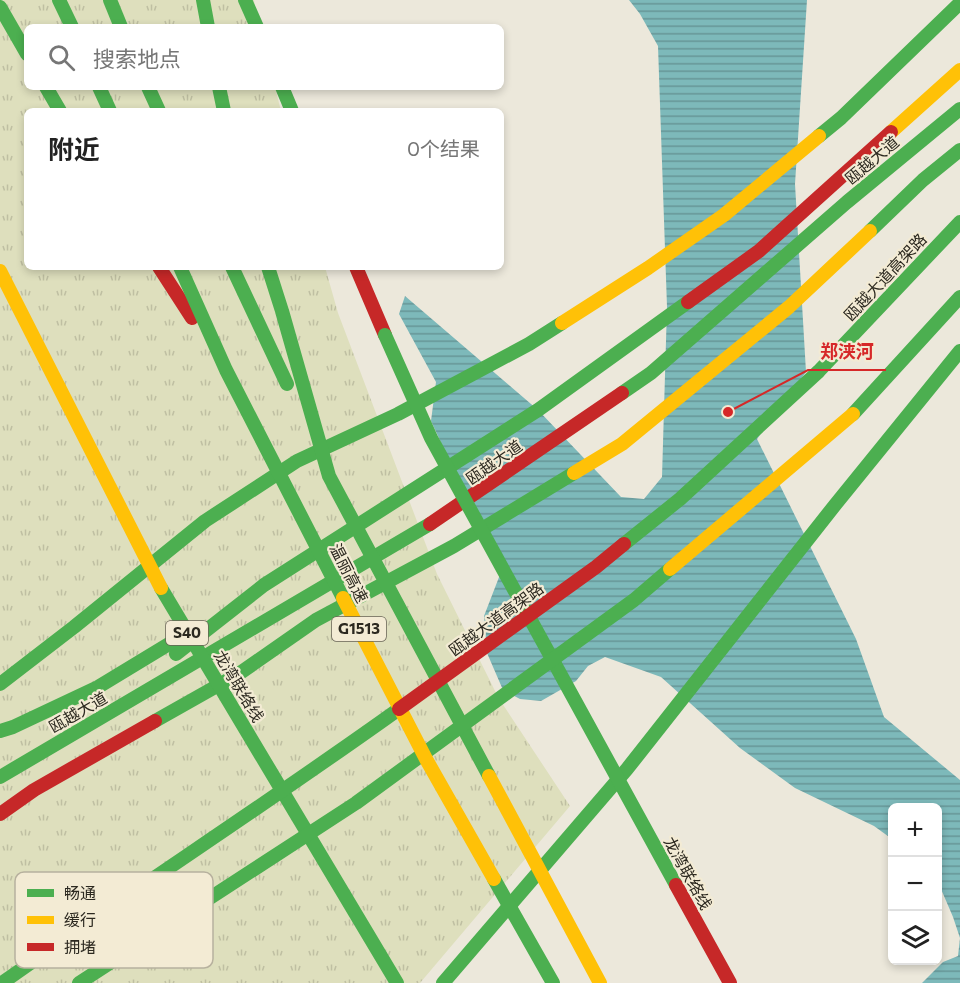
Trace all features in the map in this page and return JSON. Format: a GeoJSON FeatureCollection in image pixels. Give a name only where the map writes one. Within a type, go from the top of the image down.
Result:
{"type":"FeatureCollection","features":[{"type":"Feature","properties":{"kind":"highway"},"geometry":{"type":"LineString","coordinates":[[59,0],[71,24]]}},
{"type":"Feature","properties":{"kind":"highway"},"geometry":{"type":"LineString","coordinates":[[110,0],[121,24]]}},
{"type":"Feature","properties":{"kind":"highway"},"geometry":{"type":"LineString","coordinates":[[203,0],[207,24]]}},
{"type":"Feature","properties":{"kind":"highway"},"geometry":{"type":"LineString","coordinates":[[245,0],[256,24]]}},
{"type":"Feature","properties":{"kind":"highway"},"geometry":{"type":"LineString","coordinates":[[0,684],[205,521],[297,460],[398,414],[529,344],[648,268],[724,215],[841,118],[960,3]]}},
{"type":"Feature","properties":{"kind":"highway"},"geometry":{"type":"LineString","coordinates":[[0,7],[24,49]]}},
{"type":"Feature","properties":{"kind":"highway"},"geometry":{"type":"LineString","coordinates":[[0,731],[98,687],[264,585],[538,410],[759,251],[960,70]]}},
{"type":"Feature","properties":{"kind":"highway"},"geometry":{"type":"LineString","coordinates":[[48,90],[58,108]]}},
{"type":"Feature","properties":{"kind":"highway"},"geometry":{"type":"LineString","coordinates":[[100,90],[109,108]]}},
{"type":"Feature","properties":{"kind":"highway"},"geometry":{"type":"LineString","coordinates":[[149,90],[158,108]]}},
{"type":"Feature","properties":{"kind":"highway"},"geometry":{"type":"LineString","coordinates":[[220,90],[223,108]]}},
{"type":"Feature","properties":{"kind":"highway"},"geometry":{"type":"LineString","coordinates":[[283,90],[291,108]]}},
{"type":"Feature","properties":{"kind":"highway","name":"瓯越大道"},"geometry":{"type":"LineString","coordinates":[[0,777],[443,517],[651,373],[847,202],[960,109]]}},
{"type":"Feature","properties":{"kind":"highway"},"geometry":{"type":"LineString","coordinates":[[0,814],[34,790],[240,674],[316,620],[454,546],[622,444],[789,307],[923,180],[960,150]]}},
{"type":"Feature","properties":{"kind":"highway","name":"瓯越大道高架路"},"geometry":{"type":"LineString","coordinates":[[163,872],[330,759],[596,567],[680,499],[818,372],[960,222]]}},
{"type":"Feature","properties":{"kind":"highway"},"geometry":{"type":"LineString","coordinates":[[161,270],[226,370]]}},
{"type":"Feature","properties":{"kind":"highway","name":"温丽高速"},"geometry":{"type":"LineString","coordinates":[[181,270],[226,370],[426,759],[553,983]]}},
{"type":"Feature","properties":{"kind":"highway"},"geometry":{"type":"LineString","coordinates":[[233,270],[329,476]]}},
{"type":"Feature","properties":{"kind":"highway","name":"温丽高速"},"geometry":{"type":"LineString","coordinates":[[269,270],[329,476],[600,983]]}},
{"type":"Feature","properties":{"kind":"highway","name":"龙湾联络线"},"geometry":{"type":"LineString","coordinates":[[357,270],[431,438],[730,983]]}},
{"type":"Feature","properties":{"kind":"highway","name":"龙湾联络线"},"geometry":{"type":"LineString","coordinates":[[0,271],[155,578],[397,983]]}},
{"type":"Feature","properties":{"kind":"highway"},"geometry":{"type":"LineString","coordinates":[[213,895],[356,803],[634,600],[853,414],[960,297]]}},
{"type":"Feature","properties":{"kind":"highway"},"geometry":{"type":"LineString","coordinates":[[443,983],[627,769],[835,505],[960,351]]}},
{"type":"Feature","properties":{"kind":"highway"},"geometry":{"type":"LineString","coordinates":[[77,732],[264,585]]}},
{"type":"Feature","properties":{"kind":"highway","name":"瓯越大道高架路"},"geometry":{"type":"LineString","coordinates":[[2,983],[23,968]]}},
{"type":"Feature","properties":{"kind":"highway"},"geometry":{"type":"LineString","coordinates":[[79,983],[100,968]]}},
{"type":"Feature","properties":{"kind":"green space"},"geometry":{"type":"Polygon","coordinates":[[[0,0],[254,0],[258,24],[24,24],[24,90],[276,90],[280,108],[24,108],[24,270],[326,270],[338,313],[437,574],[498,697],[570,806],[420,983],[0,983],[0,0]]]}},
{"type":"Feature","properties":{"kind":"water"},"geometry":{"type":"Polygon","coordinates":[[[629,0],[807,0],[795,184],[806,372],[757,439],[856,639],[884,717],[960,780],[960,938],[942,891],[942,803],[888,803],[888,836],[874,826],[795,788],[740,748],[661,677],[605,657],[588,666],[576,681],[541,701],[520,699],[503,690],[487,653],[484,616],[501,572],[431,421],[436,382],[399,314],[405,296],[538,410],[621,497],[644,499],[662,477],[667,307],[658,46],[640,14],[629,0]]]}},
{"type":"Feature","properties":{"kind":"water"},"geometry":{"type":"Polygon","coordinates":[[[960,938],[960,983],[922,983],[943,962],[958,956],[960,938]]]}},
{"type":"Feature","properties":{"kind":"traffic: fast"},"geometry":{"type":"LineString","coordinates":[[59,0],[71,24]]}},
{"type":"Feature","properties":{"kind":"traffic: fast"},"geometry":{"type":"LineString","coordinates":[[110,0],[120,24]]}},
{"type":"Feature","properties":{"kind":"traffic: fast"},"geometry":{"type":"LineString","coordinates":[[203,0],[207,24]]}},
{"type":"Feature","properties":{"kind":"traffic: fast"},"geometry":{"type":"LineString","coordinates":[[245,0],[256,24]]}},
{"type":"Feature","properties":{"kind":"traffic: fast"},"geometry":{"type":"LineString","coordinates":[[819,136],[841,118],[960,3]]}},
{"type":"Feature","properties":{"kind":"traffic: fast"},"geometry":{"type":"LineString","coordinates":[[0,7],[24,49]]}},
{"type":"Feature","properties":{"kind":"traffic: fast"},"geometry":{"type":"LineString","coordinates":[[48,90],[58,108]]}},
{"type":"Feature","properties":{"kind":"traffic: fast"},"geometry":{"type":"LineString","coordinates":[[100,90],[109,108]]}},
{"type":"Feature","properties":{"kind":"traffic: fast"},"geometry":{"type":"LineString","coordinates":[[149,90],[158,108]]}},
{"type":"Feature","properties":{"kind":"traffic: fast"},"geometry":{"type":"LineString","coordinates":[[220,90],[223,108]]}},
{"type":"Feature","properties":{"kind":"traffic: fast"},"geometry":{"type":"LineString","coordinates":[[283,90],[291,108]]}},
{"type":"Feature","properties":{"kind":"traffic: fast"},"geometry":{"type":"LineString","coordinates":[[622,393],[651,373],[847,202],[960,109]]}},
{"type":"Feature","properties":{"kind":"traffic: fast"},"geometry":{"type":"LineString","coordinates":[[870,231],[923,180],[960,150]]}},
{"type":"Feature","properties":{"kind":"traffic: fast"},"geometry":{"type":"LineString","coordinates":[[818,372],[960,222]]}},
{"type":"Feature","properties":{"kind":"traffic: fast"},"geometry":{"type":"LineString","coordinates":[[181,270],[226,370],[343,598]]}},
{"type":"Feature","properties":{"kind":"traffic: fast"},"geometry":{"type":"LineString","coordinates":[[233,270],[287,384]]}},
{"type":"Feature","properties":{"kind":"traffic: fast"},"geometry":{"type":"LineString","coordinates":[[269,270],[329,476],[489,776]]}},
{"type":"Feature","properties":{"kind":"traffic: fast"},"geometry":{"type":"LineString","coordinates":[[853,414],[960,297]]}},
{"type":"Feature","properties":{"kind":"traffic: fast"},"geometry":{"type":"LineString","coordinates":[[176,654],[264,585],[538,410],[688,302]]}},
{"type":"Feature","properties":{"kind":"traffic: fast"},"geometry":{"type":"LineString","coordinates":[[0,684],[205,521],[297,461],[398,414],[529,344],[562,323]]}},
{"type":"Feature","properties":{"kind":"traffic: fast"},"geometry":{"type":"LineString","coordinates":[[385,335],[431,438],[676,885]]}},
{"type":"Feature","properties":{"kind":"traffic: fast"},"geometry":{"type":"LineString","coordinates":[[443,983],[627,769],[835,505],[960,351]]}},
{"type":"Feature","properties":{"kind":"traffic: fast"},"geometry":{"type":"LineString","coordinates":[[624,544],[680,499],[818,372]]}},
{"type":"Feature","properties":{"kind":"traffic: fast"},"geometry":{"type":"LineString","coordinates":[[155,721],[240,673],[316,620],[454,546],[574,473]]}},
{"type":"Feature","properties":{"kind":"traffic: fast"},"geometry":{"type":"LineString","coordinates":[[0,777],[430,524]]}},
{"type":"Feature","properties":{"kind":"traffic: fast"},"geometry":{"type":"LineString","coordinates":[[213,896],[356,803],[634,600],[670,569]]}},
{"type":"Feature","properties":{"kind":"traffic: fast"},"geometry":{"type":"LineString","coordinates":[[161,588],[397,983]]}},
{"type":"Feature","properties":{"kind":"traffic: fast"},"geometry":{"type":"LineString","coordinates":[[0,731],[98,687],[192,630]]}},
{"type":"Feature","properties":{"kind":"traffic: fast"},"geometry":{"type":"LineString","coordinates":[[162,872],[399,709]]}},
{"type":"Feature","properties":{"kind":"traffic: fast"},"geometry":{"type":"LineString","coordinates":[[494,879],[553,983]]}},
{"type":"Feature","properties":{"kind":"traffic: fast"},"geometry":{"type":"LineString","coordinates":[[2,983],[24,968]]}},
{"type":"Feature","properties":{"kind":"traffic: fast"},"geometry":{"type":"LineString","coordinates":[[79,983],[102,968]]}},
{"type":"Feature","properties":{"kind":"traffic: slow"},"geometry":{"type":"LineString","coordinates":[[891,132],[960,70]]}},
{"type":"Feature","properties":{"kind":"traffic: slow"},"geometry":{"type":"LineString","coordinates":[[562,323],[648,268],[724,215],[819,136]]}},
{"type":"Feature","properties":{"kind":"traffic: slow"},"geometry":{"type":"LineString","coordinates":[[574,473],[622,444],[789,307],[870,231]]}},
{"type":"Feature","properties":{"kind":"traffic: slow"},"geometry":{"type":"LineString","coordinates":[[0,271],[161,588]]}},
{"type":"Feature","properties":{"kind":"traffic: slow"},"geometry":{"type":"LineString","coordinates":[[670,569],[853,414]]}},
{"type":"Feature","properties":{"kind":"traffic: slow"},"geometry":{"type":"LineString","coordinates":[[343,598],[426,759],[494,879]]}},
{"type":"Feature","properties":{"kind":"traffic: slow"},"geometry":{"type":"LineString","coordinates":[[489,776],[600,983]]}},
{"type":"Feature","properties":{"kind":"traffic: jam"},"geometry":{"type":"LineString","coordinates":[[688,302],[759,251],[891,132]]}},
{"type":"Feature","properties":{"kind":"traffic: jam"},"geometry":{"type":"LineString","coordinates":[[161,270],[192,318]]}},
{"type":"Feature","properties":{"kind":"traffic: jam"},"geometry":{"type":"LineString","coordinates":[[357,270],[385,335]]}},
{"type":"Feature","properties":{"kind":"traffic: jam"},"geometry":{"type":"LineString","coordinates":[[430,524],[622,393]]}},
{"type":"Feature","properties":{"kind":"traffic: jam"},"geometry":{"type":"LineString","coordinates":[[399,709],[596,567],[624,544]]}},
{"type":"Feature","properties":{"kind":"traffic: jam"},"geometry":{"type":"LineString","coordinates":[[0,814],[34,790],[155,721]]}},
{"type":"Feature","properties":{"kind":"traffic: jam"},"geometry":{"type":"LineString","coordinates":[[676,885],[730,983]]}},
{"type":"Feature","properties":{"kind":"place","name":"郑浃河"},"geometry":{"type":"Point","coordinates":[728,412]}}]}
